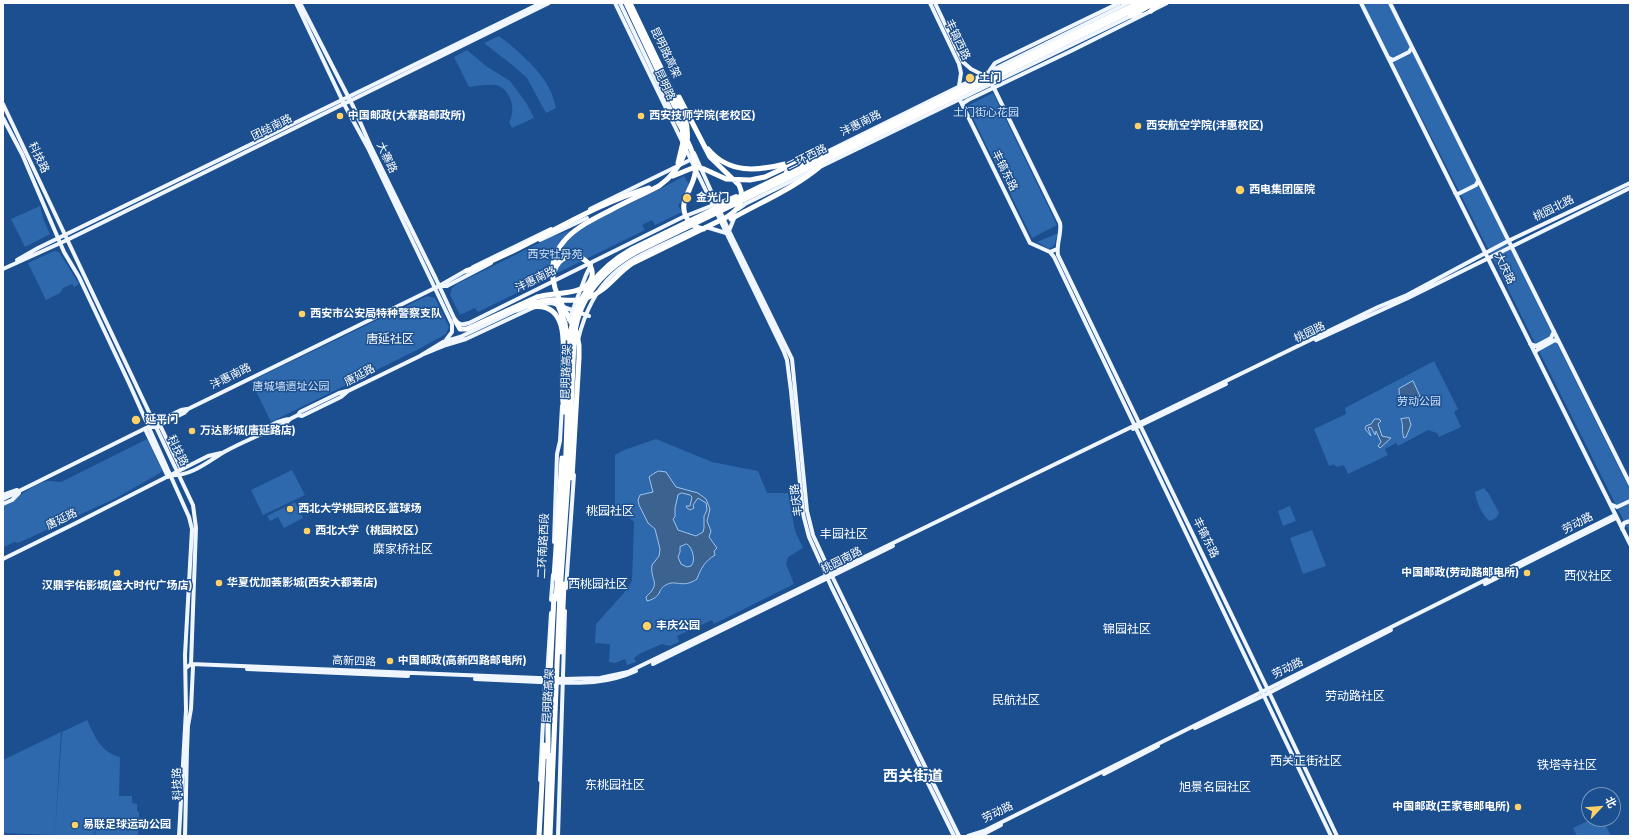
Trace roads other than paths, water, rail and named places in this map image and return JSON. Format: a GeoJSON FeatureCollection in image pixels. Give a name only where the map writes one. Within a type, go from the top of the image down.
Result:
{"type":"FeatureCollection","features":[{"type":"Feature","properties":{"kind":"highway","name":"昆明路高架"},"geometry":{"type":"LineString","coordinates":[[548,712],[567,338],[564,323],[550,279],[549,270],[553,253],[563,236],[577,224],[649,188],[667,177],[676,166],[683,147],[684,128],[679,114],[626,3]]}},
{"type":"Feature","properties":{"kind":"highway","name":"昆明路高架"},"geometry":{"type":"LineString","coordinates":[[550,780],[555,762],[558,727],[565,562],[579,352],[577,334],[554,285],[553,271],[556,253],[571,232],[589,220],[659,186],[674,174],[682,160],[688,141],[687,125],[658,60],[630,3]]}},
{"type":"Feature","properties":{"kind":"highway","name":"二环西路"},"geometry":{"type":"LineString","coordinates":[[569,406],[575,331],[584,302],[607,272],[624,259],[1129,10],[1138,3]]}},
{"type":"Feature","properties":{"kind":"highway","name":"二环西路"},"geometry":{"type":"LineString","coordinates":[[569,406],[568,356],[572,324],[584,293],[601,272],[621,256],[632,249],[823,156],[1129,10],[1148,3]]}},
{"type":"Feature","properties":{"kind":"highway"},"geometry":{"type":"LineString","coordinates":[[1129,10],[1154,3]]}},
{"type":"Feature","properties":{"kind":"highway"},"geometry":{"type":"LineString","coordinates":[[1151,11],[1160,3]]}},
{"type":"Feature","properties":{"kind":"highway"},"geometry":{"type":"LineString","coordinates":[[642,36],[655,70],[694,158],[695,174],[683,203],[685,214],[691,224],[695,227],[705,229],[715,227]]}},
{"type":"Feature","properties":{"kind":"highway"},"geometry":{"type":"LineString","coordinates":[[518,307],[542,301],[575,301],[588,298],[600,292],[633,264],[726,218],[734,213],[739,207],[742,196],[739,185],[710,157],[666,72],[658,60]]}},
{"type":"Feature","properties":{"kind":"highway"},"geometry":{"type":"LineString","coordinates":[[700,137],[714,156],[729,166],[738,168],[753,170],[764,169],[823,156]]}},
{"type":"Feature","properties":{"kind":"highway"},"geometry":{"type":"LineString","coordinates":[[615,279],[644,261],[786,191],[835,156]]}},
{"type":"Feature","properties":{"kind":"highway"},"geometry":{"type":"LineString","coordinates":[[587,218],[691,168],[699,167],[726,180],[745,181],[765,177],[801,160]]}},
{"type":"Feature","properties":{"kind":"highway"},"geometry":{"type":"LineString","coordinates":[[466,271],[494,259],[621,197],[649,188]]}},
{"type":"Feature","properties":{"kind":"highway"},"geometry":{"type":"LineString","coordinates":[[455,320],[460,329],[467,330],[542,295],[576,291],[583,288],[589,283],[591,278],[588,263],[583,258],[577,256],[571,256],[563,259],[555,268],[554,285]]}},
{"type":"Feature","properties":{"kind":"highway"},"geometry":{"type":"LineString","coordinates":[[518,307],[543,306],[552,311],[559,318],[562,326],[564,344],[562,384],[564,412]]}},
{"type":"Feature","properties":{"kind":"highway","name":"二环南路西段"},"geometry":{"type":"LineString","coordinates":[[546,836],[550,780],[557,591],[569,406]]}},
{"type":"Feature","properties":{"kind":"highway"},"geometry":{"type":"LineString","coordinates":[[548,712],[550,780]]}},
{"type":"Feature","properties":{"kind":"highway"},"geometry":{"type":"LineString","coordinates":[[539,836],[545,725],[548,712]]}},
{"type":"Feature","properties":{"kind":"highway","name":"二环南路西段"},"geometry":{"type":"LineString","coordinates":[[550,780],[550,836]]}},
{"type":"Feature","properties":{"kind":"main road","name":"大寨路"},"geometry":{"type":"LineString","coordinates":[[296,3],[343,102],[368,148],[452,327],[451,335],[443,342]]}},
{"type":"Feature","properties":{"kind":"main road","name":"大寨路"},"geometry":{"type":"LineString","coordinates":[[300,3],[349,99],[455,320]]}},
{"type":"Feature","properties":{"kind":"main road","name":"团结南路"},"geometry":{"type":"LineString","coordinates":[[3,268],[67,240],[540,3]]}},
{"type":"Feature","properties":{"kind":"main road","name":"团结南路"},"geometry":{"type":"LineString","coordinates":[[349,99],[549,3]]}},
{"type":"Feature","properties":{"kind":"main road","name":"昆明路"},"geometry":{"type":"LineString","coordinates":[[615,3],[690,160],[721,218]]}},
{"type":"Feature","properties":{"kind":"main road","name":"昆明路"},"geometry":{"type":"LineString","coordinates":[[620,3],[673,114],[699,162],[715,205]]}},
{"type":"Feature","properties":{"kind":"main road","name":"丰镐西路"},"geometry":{"type":"LineString","coordinates":[[930,3],[959,64],[961,73],[959,85]]}},
{"type":"Feature","properties":{"kind":"main road","name":"丰镐西路"},"geometry":{"type":"LineString","coordinates":[[935,3],[963,62],[971,69],[982,74]]}},
{"type":"Feature","properties":{"kind":"main road"},"geometry":{"type":"LineString","coordinates":[[990,70],[995,63],[1119,3]]}},
{"type":"Feature","properties":{"kind":"main road","name":"沣惠南路"},"geometry":{"type":"LineString","coordinates":[[455,320],[461,324],[467,324],[683,217],[715,205],[990,70],[1129,10],[1143,15],[1167,3]]}},
{"type":"Feature","properties":{"kind":"main road","name":"大庆路"},"geometry":{"type":"LineString","coordinates":[[1361,3],[1630,544]]}},
{"type":"Feature","properties":{"kind":"main road","name":"大庆路"},"geometry":{"type":"LineString","coordinates":[[1390,3],[1630,484]]}},
{"type":"Feature","properties":{"kind":"main road","name":"沣惠南路"},"geometry":{"type":"LineString","coordinates":[[587,316],[591,301],[597,291],[618,268],[721,218],[751,200],[959,99],[993,86],[1129,10]]}},
{"type":"Feature","properties":{"kind":"main road"},"geometry":{"type":"LineString","coordinates":[[962,104],[993,86],[1071,51],[1143,15]]}},
{"type":"Feature","properties":{"kind":"main road"},"geometry":{"type":"LineString","coordinates":[[1389,58],[1393,60],[1409,52],[1412,47]]}},
{"type":"Feature","properties":{"kind":"main road"},"geometry":{"type":"LineString","coordinates":[[1392,65],[1393,61],[1411,53],[1415,53]]}},
{"type":"Feature","properties":{"kind":"main road"},"geometry":{"type":"LineString","coordinates":[[982,74],[988,78],[993,86],[1060,223],[1061,227],[1057,249],[1050,252]]}},
{"type":"Feature","properties":{"kind":"main road"},"geometry":{"type":"LineString","coordinates":[[959,85],[959,99]]}},
{"type":"Feature","properties":{"kind":"main road","name":"丰镐东路"},"geometry":{"type":"LineString","coordinates":[[959,99],[1030,243],[1050,252],[1054,257],[1269,690],[1337,836]]}},
{"type":"Feature","properties":{"kind":"main road","name":"团结南路"},"geometry":{"type":"LineString","coordinates":[[3,268],[58,238],[343,102]]}},
{"type":"Feature","properties":{"kind":"main road","name":"科技路"},"geometry":{"type":"LineString","coordinates":[[3,104],[67,240],[179,470],[180,476],[191,500],[196,521],[191,709],[188,726],[185,786],[187,803],[185,836]]}},
{"type":"Feature","properties":{"kind":"main road","name":"科技路"},"geometry":{"type":"LineString","coordinates":[[3,118],[22,154],[44,202],[60,243],[79,277],[146,428],[188,512],[192,529],[186,668],[186,710],[179,836]]}},
{"type":"Feature","properties":{"kind":"main road","name":"沣惠南路"},"geometry":{"type":"LineString","coordinates":[[3,499],[146,428],[157,425],[184,413],[188,409],[440,286],[476,264],[690,160]]}},
{"type":"Feature","properties":{"kind":"main road"},"geometry":{"type":"LineString","coordinates":[[1456,193],[1458,194],[1476,185],[1478,181]]}},
{"type":"Feature","properties":{"kind":"main road","name":"桃园北路"},"geometry":{"type":"LineString","coordinates":[[1487,256],[1508,241],[1630,183]]}},
{"type":"Feature","properties":{"kind":"main road"},"geometry":{"type":"LineString","coordinates":[[1458,198],[1459,195],[1471,189],[1478,186],[1481,187]]}},
{"type":"Feature","properties":{"kind":"main road","name":"桃园北路"},"geometry":{"type":"LineString","coordinates":[[1487,256],[1511,246],[1630,188]]}},
{"type":"Feature","properties":{"kind":"main road"},"geometry":{"type":"LineString","coordinates":[[702,227],[728,232],[738,209]]}},
{"type":"Feature","properties":{"kind":"main road"},"geometry":{"type":"LineString","coordinates":[[440,286],[447,286],[587,218]]}},
{"type":"Feature","properties":{"kind":"main road","name":"丰庆路"},"geometry":{"type":"LineString","coordinates":[[721,218],[787,360],[805,524],[809,537],[959,836]]}},
{"type":"Feature","properties":{"kind":"main road","name":"丰镐东路"},"geometry":{"type":"LineString","coordinates":[[1057,249],[1058,255],[1332,836]]}},
{"type":"Feature","properties":{"kind":"main road","name":"桃园路"},"geometry":{"type":"LineString","coordinates":[[1138,425],[1487,256]]}},
{"type":"Feature","properties":{"kind":"main road","name":"二环南路西段"},"geometry":{"type":"LineString","coordinates":[[539,836],[538,827],[556,506],[557,454],[560,441],[565,335],[572,310],[586,275],[593,262]]}},
{"type":"Feature","properties":{"kind":"main road","name":"唐延路"},"geometry":{"type":"LineString","coordinates":[[420,356],[466,339],[541,304],[552,303],[587,316]]}},
{"type":"Feature","properties":{"kind":"main road","name":"唐延路"},"geometry":{"type":"LineString","coordinates":[[180,476],[256,436],[286,423],[290,418],[298,415],[302,416],[341,397],[348,391],[420,356],[443,342],[460,337],[518,307]]}},
{"type":"Feature","properties":{"kind":"main road"},"geometry":{"type":"LineString","coordinates":[[558,836],[566,589],[574,466],[578,342],[587,316]]}},
{"type":"Feature","properties":{"kind":"main road"},"geometry":{"type":"LineString","coordinates":[[1530,343],[1536,346],[1551,338],[1554,331]]}},
{"type":"Feature","properties":{"kind":"main road"},"geometry":{"type":"LineString","coordinates":[[1535,354],[1537,350],[1555,340],[1559,342]]}},
{"type":"Feature","properties":{"kind":"main road","name":"桃园南路"},"geometry":{"type":"LineString","coordinates":[[546,680],[600,682],[630,674],[1138,425]]}},
{"type":"Feature","properties":{"kind":"main road","name":"唐延路"},"geometry":{"type":"LineString","coordinates":[[3,559],[170,476],[179,470],[208,456],[224,452]]}},
{"type":"Feature","properties":{"kind":"main road"},"geometry":{"type":"LineString","coordinates":[[170,476],[180,476]]}},
{"type":"Feature","properties":{"kind":"main road"},"geometry":{"type":"LineString","coordinates":[[3,495],[9,492],[24,489]]}},
{"type":"Feature","properties":{"kind":"main road"},"geometry":{"type":"LineString","coordinates":[[3,504],[12,500],[24,489]]}},
{"type":"Feature","properties":{"kind":"main road"},"geometry":{"type":"LineString","coordinates":[[1610,504],[1618,507],[1630,501]]}},
{"type":"Feature","properties":{"kind":"main road","name":"劳动路"},"geometry":{"type":"LineString","coordinates":[[980,836],[1616,517]]}},
{"type":"Feature","properties":{"kind":"main road"},"geometry":{"type":"LineString","coordinates":[[1622,529],[1624,523],[1630,521]]}},
{"type":"Feature","properties":{"kind":"main road","name":"丰庆路"},"geometry":{"type":"LineString","coordinates":[[829,577],[954,836]]}},
{"type":"Feature","properties":{"kind":"main road"},"geometry":{"type":"LineString","coordinates":[[186,668],[192,666]]}},
{"type":"Feature","properties":{"kind":"main road","name":"高新四路"},"geometry":{"type":"LineString","coordinates":[[192,666],[546,680]]}},
{"type":"Feature","properties":{"kind":"main road","name":"劳动路"},"geometry":{"type":"LineString","coordinates":[[968,836],[984,831],[1264,693]]}},
{"type":"Feature","properties":{"kind":"place","name":"土门"},"geometry":{"type":"Point","coordinates":[970,78]}},
{"type":"Feature","properties":{"kind":"place","name":"中国邮政(大寨路邮政所)"},"geometry":{"type":"Point","coordinates":[340,116]}},
{"type":"Feature","properties":{"kind":"place","name":"西安技师学院(老校区)"},"geometry":{"type":"Point","coordinates":[641,116]}},
{"type":"Feature","properties":{"kind":"place","name":"西安航空学院(沣惠校区)"},"geometry":{"type":"Point","coordinates":[1138,126]}},
{"type":"Feature","properties":{"kind":"place","name":"西电集团医院"},"geometry":{"type":"Point","coordinates":[1240,190]}},
{"type":"Feature","properties":{"kind":"place","name":"金光门"},"geometry":{"type":"Point","coordinates":[687,198]}},
{"type":"Feature","properties":{"kind":"place","name":"西安市公安局特种警察支队"},"geometry":{"type":"Point","coordinates":[302,314]}},
{"type":"Feature","properties":{"kind":"place","name":"延平门"},"geometry":{"type":"Point","coordinates":[136,420]}},
{"type":"Feature","properties":{"kind":"place","name":"万达影城(唐延路店)"},"geometry":{"type":"Point","coordinates":[192,431]}},
{"type":"Feature","properties":{"kind":"place","name":"西北大学桃园校区-篮球场"},"geometry":{"type":"Point","coordinates":[290,509]}},
{"type":"Feature","properties":{"kind":"place","name":"西北大学（桃园校区）"},"geometry":{"type":"Point","coordinates":[307,531]}},
{"type":"Feature","properties":{"kind":"place","name":"汉鼎宇佑影城(盛大时代广场店)"},"geometry":{"type":"Point","coordinates":[117,573]}},
{"type":"Feature","properties":{"kind":"place","name":"中国邮政(劳动路邮电所)"},"geometry":{"type":"Point","coordinates":[1527,573]}},
{"type":"Feature","properties":{"kind":"place","name":"华夏优加荟影城(西安大都荟店)"},"geometry":{"type":"Point","coordinates":[219,583]}},
{"type":"Feature","properties":{"kind":"place","name":"丰庆公园"},"geometry":{"type":"Point","coordinates":[647,626]}},
{"type":"Feature","properties":{"kind":"place","name":"中国邮政(高新四路邮电所)"},"geometry":{"type":"Point","coordinates":[390,661]}},
{"type":"Feature","properties":{"kind":"place","name":"中国邮政(王家巷邮电所)"},"geometry":{"type":"Point","coordinates":[1518,807]}},
{"type":"Feature","properties":{"kind":"place","name":"易联足球运动公园"},"geometry":{"type":"Point","coordinates":[75,825]}},
{"type":"Feature","properties":{"kind":"district","name":"唐延社区"},"geometry":{"type":"Point","coordinates":[390,340]}},
{"type":"Feature","properties":{"kind":"district","name":"桃园社区"},"geometry":{"type":"Point","coordinates":[610,512]}},
{"type":"Feature","properties":{"kind":"district","name":"丰园社区"},"geometry":{"type":"Point","coordinates":[844,535]}},
{"type":"Feature","properties":{"kind":"district","name":"糜家桥社区"},"geometry":{"type":"Point","coordinates":[403,550]}},
{"type":"Feature","properties":{"kind":"district","name":"西仪社区"},"geometry":{"type":"Point","coordinates":[1588,577]}},
{"type":"Feature","properties":{"kind":"district","name":"西桃园社区"},"geometry":{"type":"Point","coordinates":[598,585]}},
{"type":"Feature","properties":{"kind":"district","name":"锦园社区"},"geometry":{"type":"Point","coordinates":[1127,630]}},
{"type":"Feature","properties":{"kind":"district","name":"劳动路社区"},"geometry":{"type":"Point","coordinates":[1355,697]}},
{"type":"Feature","properties":{"kind":"district","name":"民航社区"},"geometry":{"type":"Point","coordinates":[1016,701]}},
{"type":"Feature","properties":{"kind":"district","name":"西关正街社区"},"geometry":{"type":"Point","coordinates":[1306,762]}},
{"type":"Feature","properties":{"kind":"district","name":"铁塔寺社区"},"geometry":{"type":"Point","coordinates":[1567,766]}},
{"type":"Feature","properties":{"kind":"district","name":"西关街道"},"geometry":{"type":"Point","coordinates":[913,777]}},
{"type":"Feature","properties":{"kind":"district","name":"东桃园社区"},"geometry":{"type":"Point","coordinates":[615,786]}},
{"type":"Feature","properties":{"kind":"district","name":"旭景名园社区"},"geometry":{"type":"Point","coordinates":[1215,788]}},
{"type":"Feature","properties":{"kind":"park label","name":"土门街心花园"},"geometry":{"type":"Point","coordinates":[986,113]}},
{"type":"Feature","properties":{"kind":"park label","name":"西安牡丹苑"},"geometry":{"type":"Point","coordinates":[555,255]}},
{"type":"Feature","properties":{"kind":"park label","name":"唐城墙遗址公园"},"geometry":{"type":"Point","coordinates":[291,387]}},
{"type":"Feature","properties":{"kind":"park label","name":"劳动公园"},"geometry":{"type":"Point","coordinates":[1419,402]}}]}
